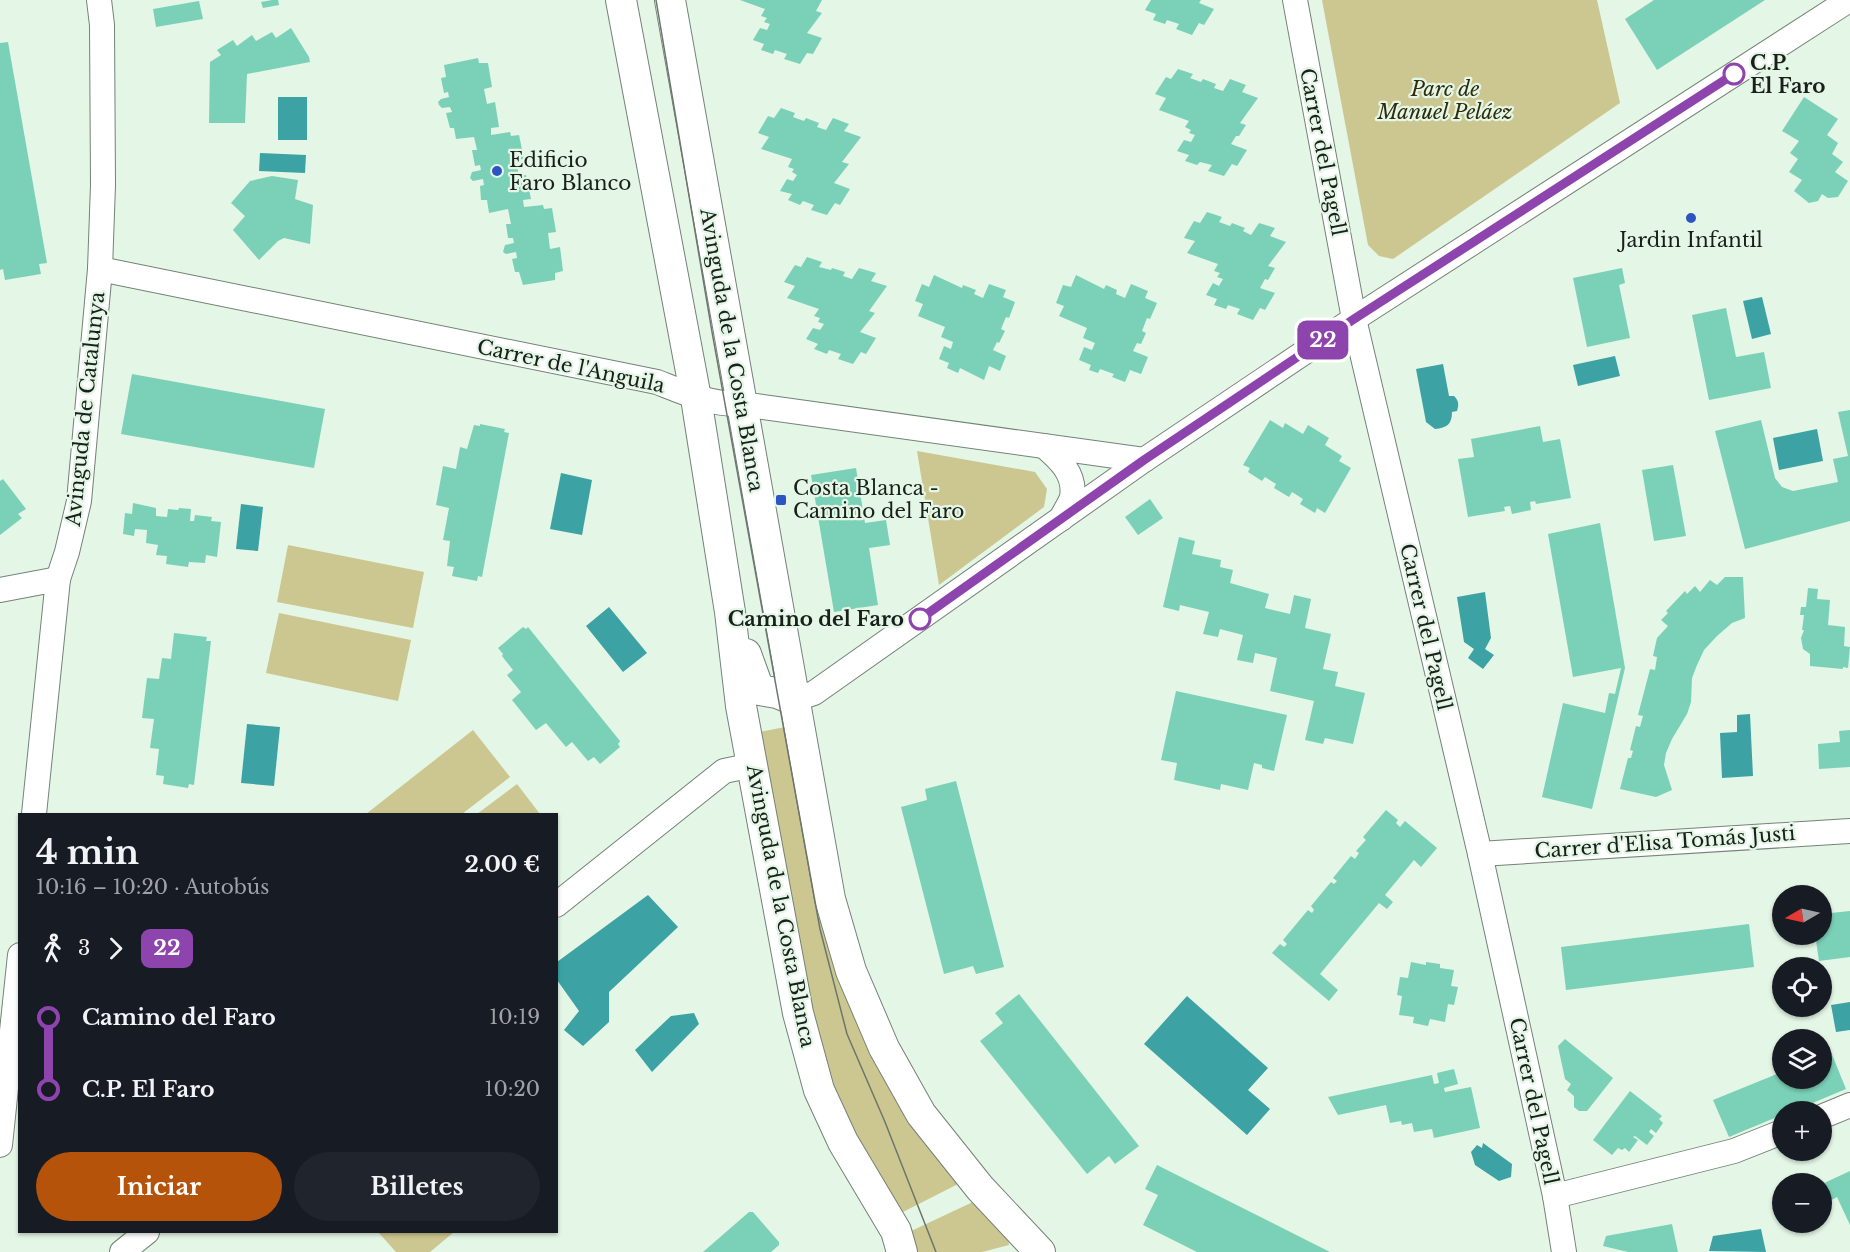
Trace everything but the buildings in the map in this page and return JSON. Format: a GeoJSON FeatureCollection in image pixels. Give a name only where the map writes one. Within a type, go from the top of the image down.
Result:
{"type":"FeatureCollection","features":[{"type":"Feature","properties":{"kind":"street","name":"Avinguda de Catalunya"},"geometry":{"type":"LineString","coordinates":[[34,813],[58,579],[79,501],[100,269],[103,173],[102,25],[99,0]]}},
{"type":"Feature","properties":{"kind":"street","name":"Avinguda de la Costa Blanca"},"geometry":{"type":"LineString","coordinates":[[621,0],[696,398],[730,612],[741,706],[798,1013],[819,1090],[843,1142],[896,1231],[902,1252]]}},
{"type":"Feature","properties":{"kind":"street","name":"Avinguda de la Costa Blanca"},"geometry":{"type":"LineString","coordinates":[[669,0],[830,899],[851,971],[884,1048],[921,1114],[980,1188],[1040,1252]]}},
{"type":"Feature","properties":{"kind":"street","name":"Carrer del Pagell"},"geometry":{"type":"LineString","coordinates":[[1295,0],[1354,319],[1480,854],[1555,1196],[1564,1252]]}},
{"type":"Feature","properties":{"kind":"street"},"geometry":{"type":"LineString","coordinates":[[794,700],[814,693],[1144,460],[1354,319],[1849,0]]}},
{"type":"Feature","properties":{"kind":"street","name":"Carrer de l'Anguila"},"geometry":{"type":"LineString","coordinates":[[100,269],[657,382],[696,398],[724,405],[741,404],[1144,460]]}},
{"type":"Feature","properties":{"kind":"street"},"geometry":{"type":"LineString","coordinates":[[1044,446],[1062,463],[1070,477],[1072,498],[1061,519]]}},
{"type":"Feature","properties":{"kind":"street"},"geometry":{"type":"LineString","coordinates":[[0,590],[58,579]]}},
{"type":"Feature","properties":{"kind":"street","name":"Avinguda de la Costa Blanca"},"geometry":{"type":"LineString","coordinates":[[730,612],[759,690],[777,693],[794,700]]}},
{"type":"Feature","properties":{"kind":"street"},"geometry":{"type":"LineString","coordinates":[[558,903],[724,771],[753,765]]}},
{"type":"Feature","properties":{"kind":"street","name":"Carrer d'Elisa Tomás Justi"},"geometry":{"type":"LineString","coordinates":[[1480,854],[1850,831]]}},
{"type":"Feature","properties":{"kind":"street"},"geometry":{"type":"LineString","coordinates":[[0,1145],[18,974]]}},
{"type":"Feature","properties":{"kind":"street"},"geometry":{"type":"LineString","coordinates":[[1832,1112],[1850,1105]]}},
{"type":"Feature","properties":{"kind":"street"},"geometry":{"type":"LineString","coordinates":[[1555,1196],[1734,1151],[1772,1136]]}},
{"type":"Feature","properties":{"kind":"street"},"geometry":{"type":"LineString","coordinates":[[122,1252],[146,1233]]}},
{"type":"Feature","properties":{"kind":"green space","name":"Parc de Manuel Peláez"},"geometry":{"type":"Polygon","coordinates":[[[1322,0],[1597,0],[1620,103],[1393,259],[1379,256],[1368,245],[1322,0]]]}},
{"type":"Feature","properties":{"kind":"green space"},"geometry":{"type":"Polygon","coordinates":[[[917,451],[1035,472],[1047,489],[1044,507],[939,585],[917,451]]]}},
{"type":"Feature","properties":{"kind":"green space"},"geometry":{"type":"Polygon","coordinates":[[[288,545],[424,572],[413,628],[277,602],[288,545]]]}},
{"type":"Feature","properties":{"kind":"green space"},"geometry":{"type":"Polygon","coordinates":[[[279,613],[411,640],[398,701],[266,673],[279,613]]]}},
{"type":"Feature","properties":{"kind":"green space"},"geometry":{"type":"Polygon","coordinates":[[[785,727],[816,901],[960,1183],[901,1213],[849,1127],[816,1044],[759,732],[785,727]]]}},
{"type":"Feature","properties":{"kind":"green space"},"geometry":{"type":"Polygon","coordinates":[[[473,730],[510,777],[463,813],[367,813],[473,730]]]}},
{"type":"Feature","properties":{"kind":"green space"},"geometry":{"type":"Polygon","coordinates":[[[517,784],[539,813],[478,813],[517,784]]]}},
{"type":"Feature","properties":{"kind":"green space"},"geometry":{"type":"Polygon","coordinates":[[[975,1201],[1008,1239],[1009,1245],[982,1252],[916,1252],[909,1232],[975,1201]]]}},
{"type":"Feature","properties":{"kind":"green space"},"geometry":{"type":"Polygon","coordinates":[[[379,1233],[453,1233],[430,1252],[396,1252],[379,1233]]]}},
{"type":"Feature","properties":{"kind":"water"},"geometry":{"type":"Polygon","coordinates":[[[278,97],[307,97],[307,140],[278,140],[278,97]]]}},
{"type":"Feature","properties":{"kind":"water"},"geometry":{"type":"Polygon","coordinates":[[[260,153],[306,155],[305,173],[259,171],[260,153]]]}},
{"type":"Feature","properties":{"kind":"water"},"geometry":{"type":"Polygon","coordinates":[[[1762,297],[1771,334],[1752,339],[1743,301],[1762,297]]]}},
{"type":"Feature","properties":{"kind":"water"},"geometry":{"type":"Polygon","coordinates":[[[1615,356],[1620,376],[1578,386],[1573,365],[1615,356]]]}},
{"type":"Feature","properties":{"kind":"water"},"geometry":{"type":"Polygon","coordinates":[[[1443,364],[1449,396],[1456,398],[1458,407],[1457,411],[1452,412],[1448,425],[1435,429],[1426,422],[1416,369],[1443,364]]]}},
{"type":"Feature","properties":{"kind":"water"},"geometry":{"type":"Polygon","coordinates":[[[1817,429],[1823,461],[1779,470],[1773,438],[1817,429]]]}},
{"type":"Feature","properties":{"kind":"water"},"geometry":{"type":"Polygon","coordinates":[[[561,473],[592,480],[582,535],[550,529],[561,473]]]}},
{"type":"Feature","properties":{"kind":"water"},"geometry":{"type":"Polygon","coordinates":[[[241,504],[263,507],[258,551],[236,549],[241,504]]]}},
{"type":"Feature","properties":{"kind":"water"},"geometry":{"type":"Polygon","coordinates":[[[1485,592],[1491,638],[1485,649],[1494,655],[1483,669],[1468,658],[1474,649],[1464,642],[1457,597],[1485,592]]]}},
{"type":"Feature","properties":{"kind":"water"},"geometry":{"type":"Polygon","coordinates":[[[609,607],[647,653],[623,672],[586,626],[609,607]]]}},
{"type":"Feature","properties":{"kind":"water"},"geometry":{"type":"Polygon","coordinates":[[[1750,714],[1753,776],[1722,778],[1720,733],[1737,732],[1737,715],[1750,714]]]}},
{"type":"Feature","properties":{"kind":"water"},"geometry":{"type":"Polygon","coordinates":[[[247,724],[280,727],[274,786],[241,783],[247,724]]]}},
{"type":"Feature","properties":{"kind":"water"},"geometry":{"type":"Polygon","coordinates":[[[648,895],[678,927],[609,992],[609,1022],[583,1046],[564,1030],[579,1011],[558,981],[558,961],[648,895]]]}},
{"type":"Feature","properties":{"kind":"water"},"geometry":{"type":"Polygon","coordinates":[[[1187,996],[1268,1068],[1248,1090],[1270,1109],[1247,1135],[1144,1044],[1187,996]]]}},
{"type":"Feature","properties":{"kind":"water"},"geometry":{"type":"Polygon","coordinates":[[[1850,1002],[1850,1030],[1836,1032],[1832,1005],[1850,1002]]]}},
{"type":"Feature","properties":{"kind":"water"},"geometry":{"type":"Polygon","coordinates":[[[694,1013],[699,1024],[652,1072],[635,1050],[671,1016],[694,1013]]]}},
{"type":"Feature","properties":{"kind":"water"},"geometry":{"type":"Polygon","coordinates":[[[1483,1143],[1512,1164],[1511,1177],[1499,1181],[1475,1165],[1471,1152],[1477,1145],[1482,1148],[1483,1143]]]}},
{"type":"Feature","properties":{"kind":"water"},"geometry":{"type":"Polygon","coordinates":[[[1761,1229],[1766,1252],[1709,1251],[1713,1236],[1761,1229]]]}},
{"type":"Feature","properties":{"kind":"tram line"},"geometry":{"type":"LineString","coordinates":[[656,0],[712,332],[820,929],[847,1034],[885,1122],[936,1252]]}},
{"type":"Feature","properties":{"kind":"bus line","name":"22"},"geometry":{"type":"LineString","coordinates":[[920,619],[1144,460],[1354,319],[1734,74]]}},
{"type":"Feature","properties":{"kind":"place","name":"C.P. El Faro"},"geometry":{"type":"Point","coordinates":[1734,74]}},
{"type":"Feature","properties":{"kind":"place","name":"Edificio Faro Blanco"},"geometry":{"type":"Point","coordinates":[497,171]}},
{"type":"Feature","properties":{"kind":"place","name":"Jardin Infantil"},"geometry":{"type":"Point","coordinates":[1691,218]}},
{"type":"Feature","properties":{"kind":"place","name":"Costa Blanca - Camino del Faro"},"geometry":{"type":"Point","coordinates":[781,500]}},
{"type":"Feature","properties":{"kind":"place","name":"Camino del Faro"},"geometry":{"type":"Point","coordinates":[920,619]}}]}
